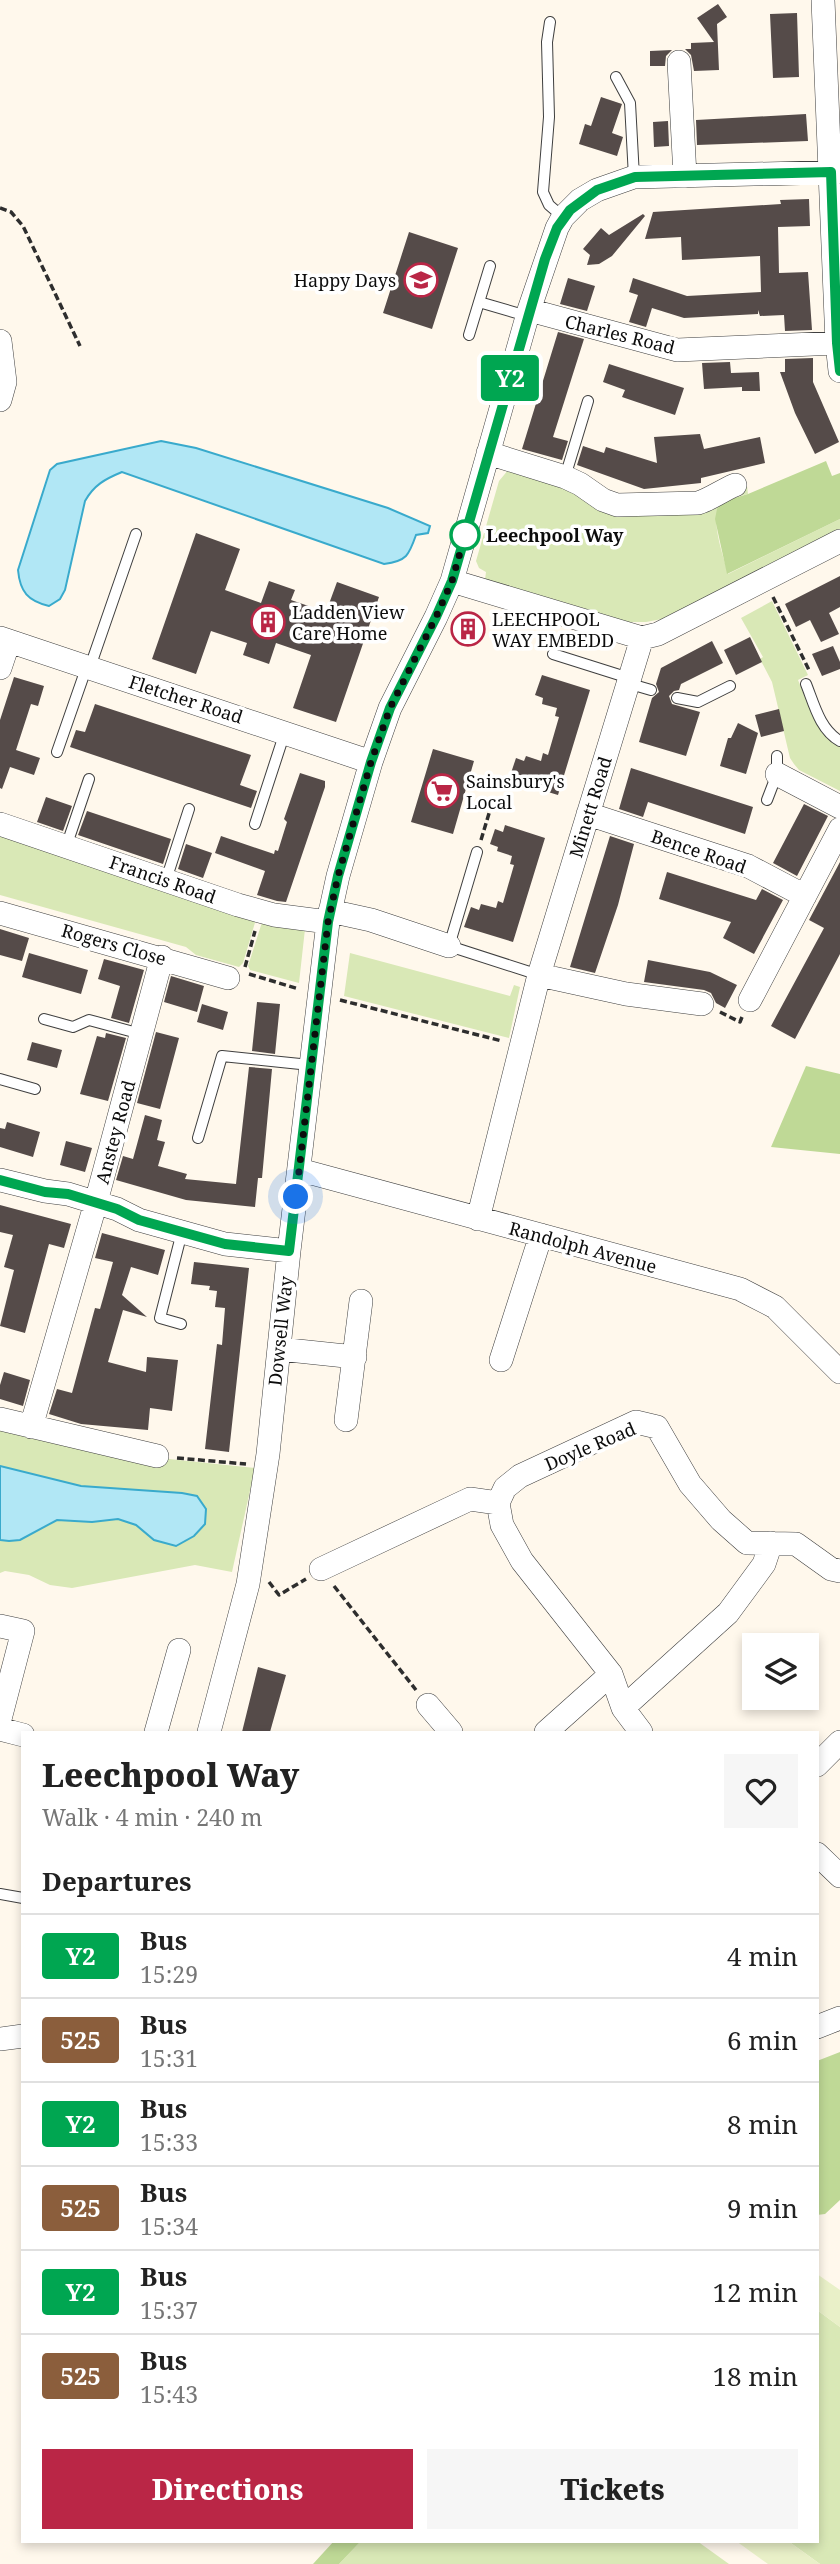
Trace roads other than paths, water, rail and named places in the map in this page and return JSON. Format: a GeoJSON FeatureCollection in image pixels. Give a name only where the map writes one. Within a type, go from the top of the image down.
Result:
{"type":"FeatureCollection","features":[{"type":"Feature","properties":{"kind":"street"},"geometry":{"type":"LineString","coordinates":[[823,0],[836,172],[837,343],[840,371]]}},
{"type":"Feature","properties":{"kind":"street"},"geometry":{"type":"LineString","coordinates":[[679,62],[685,176]]}},
{"type":"Feature","properties":{"kind":"street","name":"Dowsell Way"},"geometry":{"type":"LineString","coordinates":[[209,1731],[248,1584],[266,1466],[329,917],[371,762],[390,708],[452,581],[545,259],[563,217],[580,200],[597,190],[635,177],[836,172]]}},
{"type":"Feature","properties":{"kind":"street","name":"Charles Road"},"geometry":{"type":"LineString","coordinates":[[528,313],[677,350],[837,343]]}},
{"type":"Feature","properties":{"kind":"street"},"geometry":{"type":"LineString","coordinates":[[0,341],[5,382],[0,400]]}},
{"type":"Feature","properties":{"kind":"street"},"geometry":{"type":"LineString","coordinates":[[488,453],[565,477],[603,500],[632,506],[698,503],[734,485]]}},
{"type":"Feature","properties":{"kind":"street"},"geometry":{"type":"LineString","coordinates":[[452,581],[642,638],[658,634],[840,541]]}},
{"type":"Feature","properties":{"kind":"street","name":"Minett Road"},"geometry":{"type":"LineString","coordinates":[[478,1219],[539,975],[642,638]]}},
{"type":"Feature","properties":{"kind":"street"},"geometry":{"type":"LineString","coordinates":[[0,668],[5,639]]}},
{"type":"Feature","properties":{"kind":"street","name":"Fletcher Road"},"geometry":{"type":"LineString","coordinates":[[5,639],[371,762]]}},
{"type":"Feature","properties":{"kind":"street"},"geometry":{"type":"LineString","coordinates":[[777,765],[840,807]]}},
{"type":"Feature","properties":{"kind":"street","name":"Bence Road"},"geometry":{"type":"LineString","coordinates":[[588,814],[748,866],[805,896]]}},
{"type":"Feature","properties":{"kind":"street","name":"Francis Road"},"geometry":{"type":"LineString","coordinates":[[0,824],[261,912],[371,920],[449,946]]}},
{"type":"Feature","properties":{"kind":"street"},"geometry":{"type":"LineString","coordinates":[[751,1000],[840,829]]}},
{"type":"Feature","properties":{"kind":"street","name":"Rogers Close"},"geometry":{"type":"LineString","coordinates":[[0,913],[162,957],[228,978]]}},
{"type":"Feature","properties":{"kind":"street","name":"Anstey Road"},"geometry":{"type":"LineString","coordinates":[[31,1427],[96,1202],[162,957]]}},
{"type":"Feature","properties":{"kind":"street"},"geometry":{"type":"LineString","coordinates":[[539,975],[626,995],[702,1004]]}},
{"type":"Feature","properties":{"kind":"street","name":"Randolph Avenue"},"geometry":{"type":"LineString","coordinates":[[300,1170],[740,1289],[775,1307],[840,1372]]}},
{"type":"Feature","properties":{"kind":"street"},"geometry":{"type":"LineString","coordinates":[[0,1180],[45,1192],[68,1194],[117,1209],[139,1220],[225,1244],[289,1251]]}},
{"type":"Feature","properties":{"kind":"street"},"geometry":{"type":"LineString","coordinates":[[501,1360],[541,1235]]}},
{"type":"Feature","properties":{"kind":"street"},"geometry":{"type":"LineString","coordinates":[[346,1420],[361,1301]]}},
{"type":"Feature","properties":{"kind":"street"},"geometry":{"type":"LineString","coordinates":[[279,1349],[355,1357]]}},
{"type":"Feature","properties":{"kind":"street"},"geometry":{"type":"LineString","coordinates":[[0,1419],[158,1456]]}},
{"type":"Feature","properties":{"kind":"street","name":"Doyle Road"},"geometry":{"type":"LineString","coordinates":[[498,1503],[505,1488],[520,1476],[636,1422],[657,1427],[690,1484],[721,1520],[747,1543],[796,1544],[831,1569],[840,1571]]}},
{"type":"Feature","properties":{"kind":"street"},"geometry":{"type":"LineString","coordinates":[[321,1569],[470,1499],[498,1503],[502,1525],[522,1561],[611,1674],[623,1708],[640,1731]]}},
{"type":"Feature","properties":{"kind":"street"},"geometry":{"type":"LineString","coordinates":[[623,1708],[728,1613],[764,1564],[771,1542]]}},
{"type":"Feature","properties":{"kind":"street"},"geometry":{"type":"LineString","coordinates":[[0,1626],[23,1631],[0,1719]]}},
{"type":"Feature","properties":{"kind":"street"},"geometry":{"type":"LineString","coordinates":[[156,1731],[179,1650]]}},
{"type":"Feature","properties":{"kind":"street"},"geometry":{"type":"LineString","coordinates":[[547,1731],[611,1674]]}},
{"type":"Feature","properties":{"kind":"street"},"geometry":{"type":"LineString","coordinates":[[428,1705],[451,1731]]}},
{"type":"Feature","properties":{"kind":"street"},"geometry":{"type":"LineString","coordinates":[[0,1729],[21,1734]]}},
{"type":"Feature","properties":{"kind":"street"},"geometry":{"type":"LineString","coordinates":[[819,1763],[840,1742]]}},
{"type":"Feature","properties":{"kind":"street"},"geometry":{"type":"LineString","coordinates":[[819,1856],[840,1876]]}},
{"type":"Feature","properties":{"kind":"street"},"geometry":{"type":"LineString","coordinates":[[819,2026],[840,2018]]}},
{"type":"Feature","properties":{"kind":"street"},"geometry":{"type":"LineString","coordinates":[[0,2039],[21,2036]]}},
{"type":"Feature","properties":{"kind":"lane"},"geometry":{"type":"LineString","coordinates":[[550,22],[547,42],[549,117],[543,192],[550,205],[563,217]]}},
{"type":"Feature","properties":{"kind":"lane"},"geometry":{"type":"LineString","coordinates":[[616,77],[630,103],[635,177]]}},
{"type":"Feature","properties":{"kind":"lane"},"geometry":{"type":"LineString","coordinates":[[469,335],[490,266]]}},
{"type":"Feature","properties":{"kind":"lane"},"geometry":{"type":"LineString","coordinates":[[479,302],[528,313]]}},
{"type":"Feature","properties":{"kind":"lane"},"geometry":{"type":"LineString","coordinates":[[565,477],[588,401]]}},
{"type":"Feature","properties":{"kind":"lane"},"geometry":{"type":"LineString","coordinates":[[57,752],[136,534]]}},
{"type":"Feature","properties":{"kind":"lane"},"geometry":{"type":"LineString","coordinates":[[553,654],[651,690]]}},
{"type":"Feature","properties":{"kind":"lane"},"geometry":{"type":"LineString","coordinates":[[806,684],[827,732],[840,741]]}},
{"type":"Feature","properties":{"kind":"lane"},"geometry":{"type":"LineString","coordinates":[[677,698],[698,702],[730,686]]}},
{"type":"Feature","properties":{"kind":"lane"},"geometry":{"type":"LineString","coordinates":[[255,824],[285,732]]}},
{"type":"Feature","properties":{"kind":"lane"},"geometry":{"type":"LineString","coordinates":[[767,800],[777,765]]}},
{"type":"Feature","properties":{"kind":"lane"},"geometry":{"type":"LineString","coordinates":[[66,847],[89,779]]}},
{"type":"Feature","properties":{"kind":"lane"},"geometry":{"type":"LineString","coordinates":[[166,880],[188,809]]}},
{"type":"Feature","properties":{"kind":"lane"},"geometry":{"type":"LineString","coordinates":[[477,852],[449,946],[539,975]]}},
{"type":"Feature","properties":{"kind":"lane"},"geometry":{"type":"LineString","coordinates":[[44,1018],[73,1027],[89,1020],[141,1034]]}},
{"type":"Feature","properties":{"kind":"lane"},"geometry":{"type":"LineString","coordinates":[[198,1138],[222,1056],[310,1065]]}},
{"type":"Feature","properties":{"kind":"lane"},"geometry":{"type":"LineString","coordinates":[[0,1079],[35,1089]]}},
{"type":"Feature","properties":{"kind":"lane"},"geometry":{"type":"LineString","coordinates":[[181,1324],[160,1318],[182,1232]]}},
{"type":"Feature","properties":{"kind":"lane"},"geometry":{"type":"LineString","coordinates":[[0,1894],[21,1899]]}},
{"type":"Feature","properties":{"kind":"water"},"geometry":{"type":"Polygon","coordinates":[[[161,441],[196,448],[388,508],[430,526],[428,533],[416,535],[409,552],[402,559],[384,564],[122,472],[100,483],[85,501],[65,590],[60,599],[49,606],[30,598],[23,590],[18,570],[50,470],[57,464],[161,441]]]}},
{"type":"Feature","properties":{"kind":"water"},"geometry":{"type":"Polygon","coordinates":[[[0,1466],[81,1486],[197,1496],[206,1509],[205,1524],[194,1536],[176,1546],[154,1540],[136,1525],[118,1519],[92,1522],[57,1520],[20,1540],[0,1540],[0,1466]]]}},
{"type":"Feature","properties":{"kind":"place","name":"Happy Days"},"geometry":{"type":"Point","coordinates":[421,280]}},
{"type":"Feature","properties":{"kind":"place","name":"Leechpool Way"},"geometry":{"type":"Point","coordinates":[465,535]}},
{"type":"Feature","properties":{"kind":"place","name":"Ladden View Care Home"},"geometry":{"type":"Point","coordinates":[268,622]}},
{"type":"Feature","properties":{"kind":"place","name":"LEECHPOOL WAY EMBEDD"},"geometry":{"type":"Point","coordinates":[468,629]}},
{"type":"Feature","properties":{"kind":"place","name":"Sainsbury's Local"},"geometry":{"type":"Point","coordinates":[442,791]}}]}
